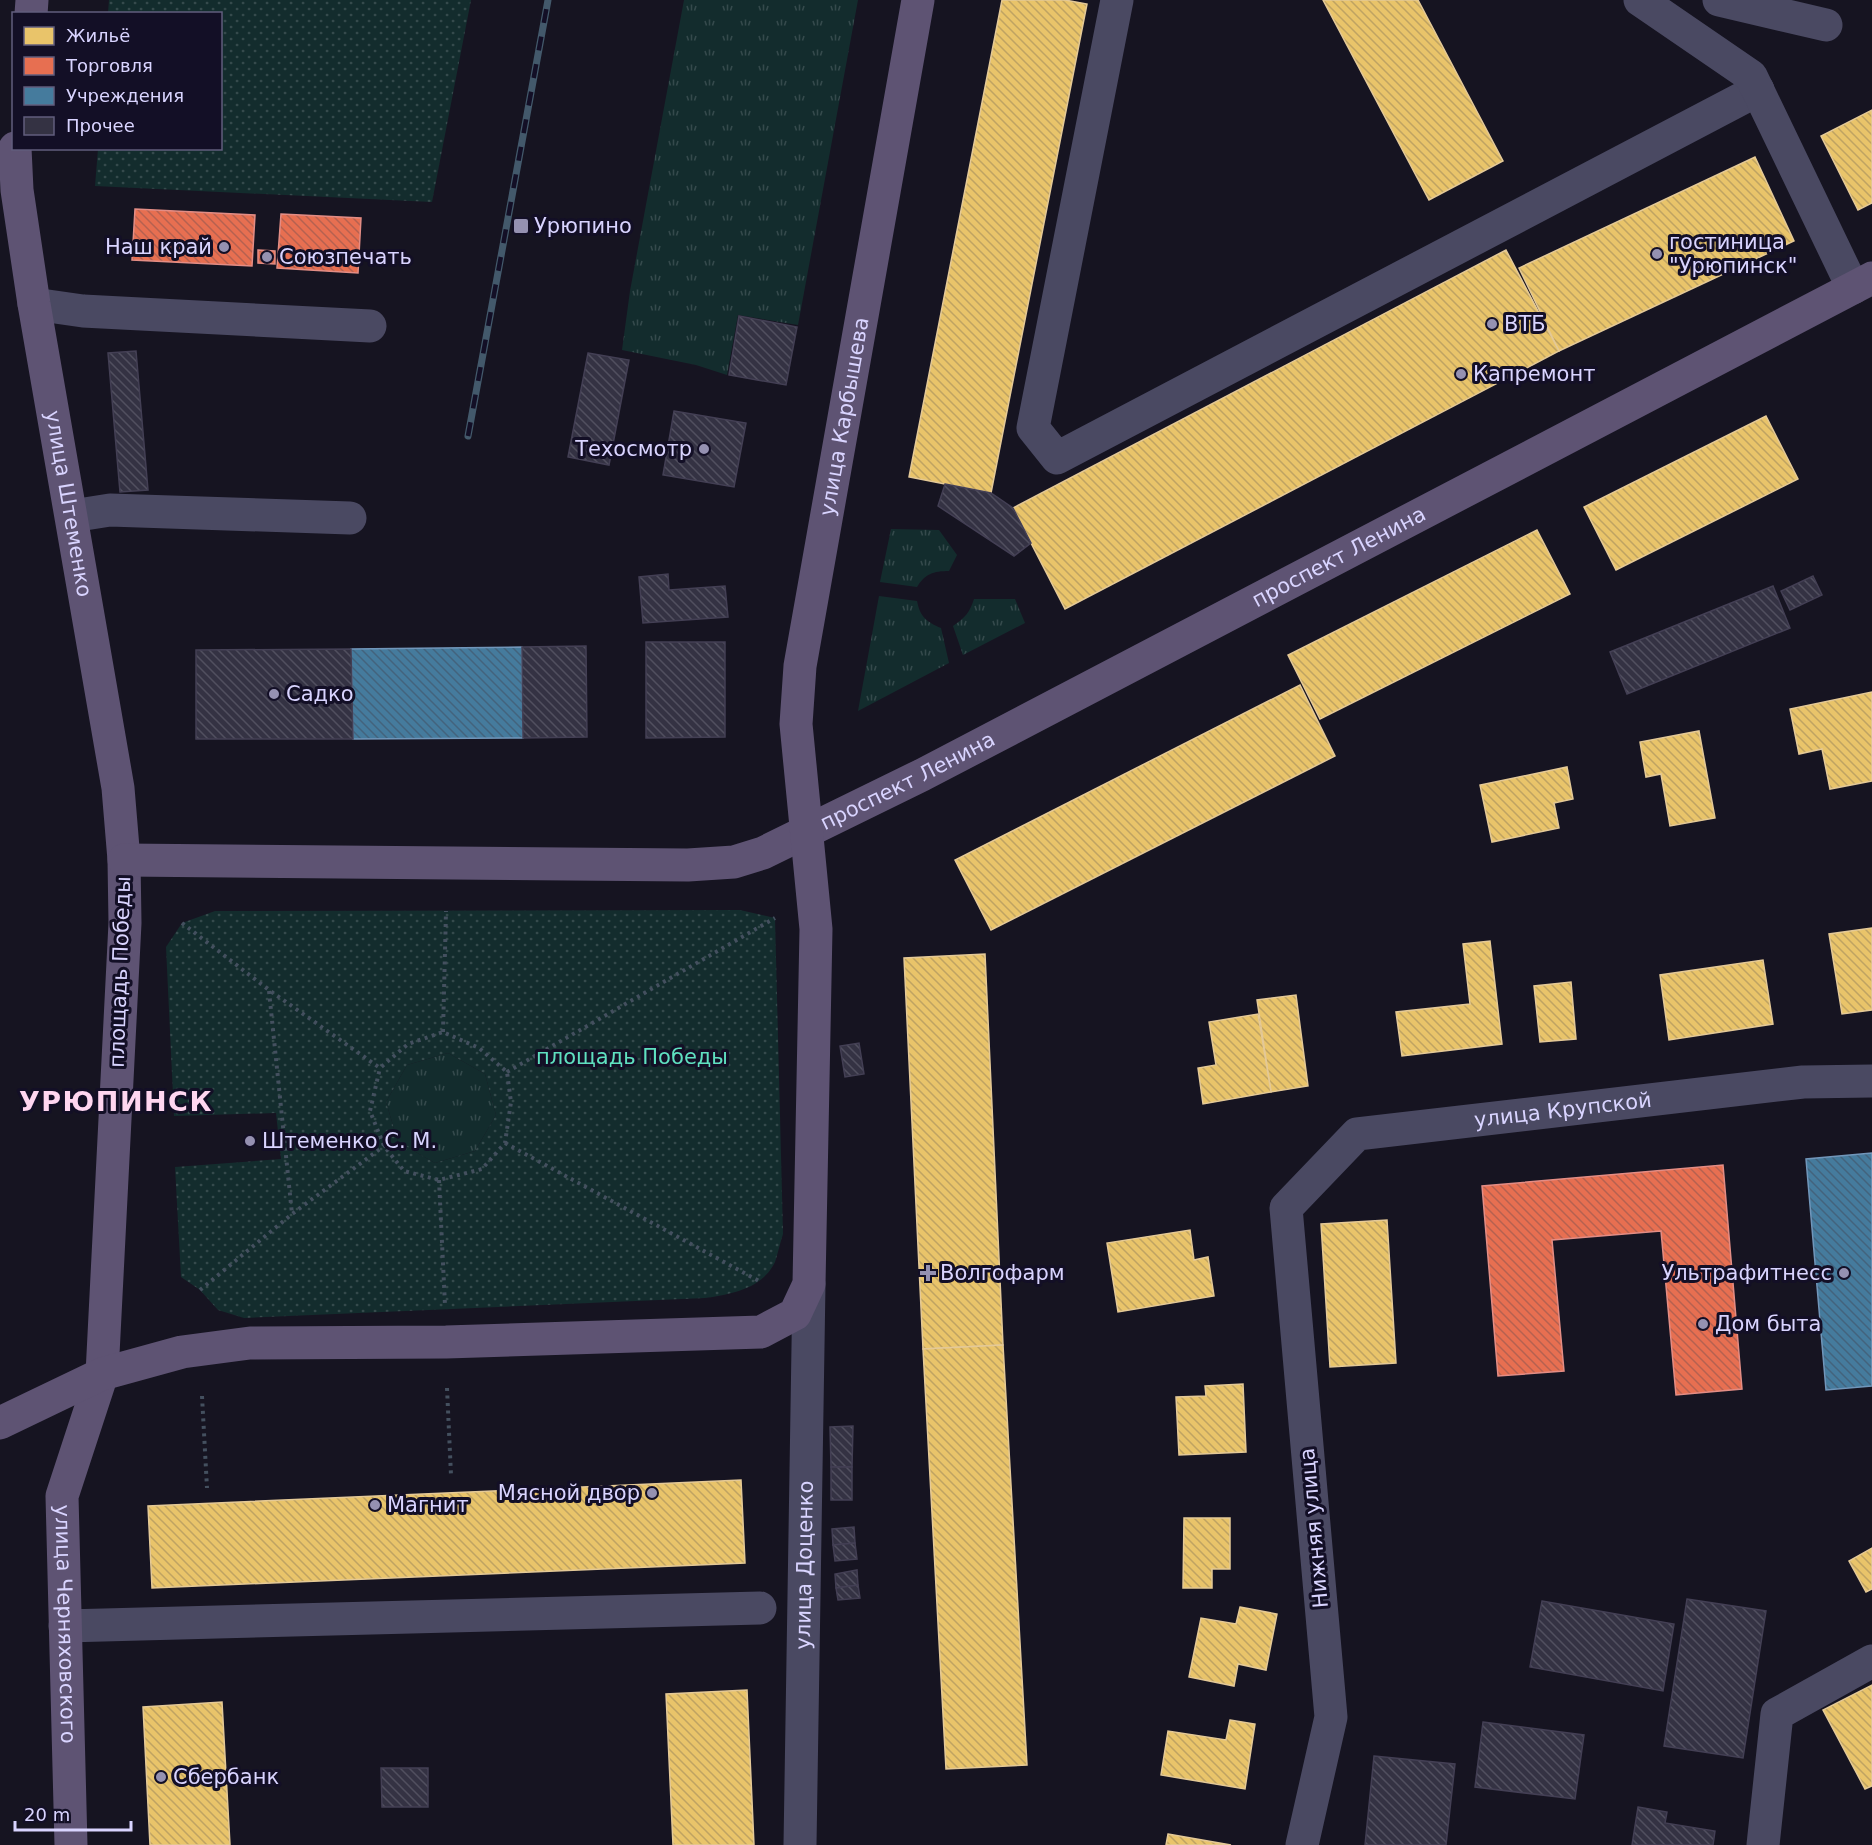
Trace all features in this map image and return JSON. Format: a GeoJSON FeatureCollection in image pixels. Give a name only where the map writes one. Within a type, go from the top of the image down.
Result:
{"type":"FeatureCollection","features":[{"type":"Feature","properties":{"kind":"main road","name":"улица Карбышева"},"geometry":{"type":"LineString","coordinates":[[807,833],[796,724],[800,666],[918,0]]}},
{"type":"Feature","properties":{"kind":"main road","name":"улица Штеменко"},"geometry":{"type":"LineString","coordinates":[[15,150],[17,190],[34,304],[118,788],[124,860]]}},
{"type":"Feature","properties":{"kind":"main road","name":"проспект Ленина"},"geometry":{"type":"LineString","coordinates":[[807,833],[1862,283]]}},
{"type":"Feature","properties":{"kind":"main road","name":"площадь Победы"},"geometry":{"type":"LineString","coordinates":[[102,1374],[125,923],[124,860],[688,865],[734,862],[763,853],[807,833]]}},
{"type":"Feature","properties":{"kind":"main road"},"geometry":{"type":"LineString","coordinates":[[0,1424],[102,1374],[182,1352],[250,1343],[446,1342],[761,1332],[795,1314],[809,1284],[816,929],[807,833]]}},
{"type":"Feature","properties":{"kind":"main road","name":"улица Черняховского"},"geometry":{"type":"LineString","coordinates":[[71,1845],[62,1496],[102,1374]]}},
{"type":"Feature","properties":{"kind":"street"},"geometry":{"type":"LineString","coordinates":[[1117,0],[1032,428],[1057,458],[1758,90]]}},
{"type":"Feature","properties":{"kind":"street"},"geometry":{"type":"LineString","coordinates":[[1641,0],[1751,76],[1862,283]]}},
{"type":"Feature","properties":{"kind":"street"},"geometry":{"type":"LineString","coordinates":[[1719,0],[1826,25]]}},
{"type":"Feature","properties":{"kind":"street"},"geometry":{"type":"LineString","coordinates":[[34,304],[82,311],[370,326]]}},
{"type":"Feature","properties":{"kind":"street"},"geometry":{"type":"LineString","coordinates":[[72,516],[110,510],[350,518]]}},
{"type":"Feature","properties":{"kind":"street","name":"улица Крупской"},"geometry":{"type":"LineString","coordinates":[[1286,1208],[1357,1134],[1803,1082],[1872,1081]]}},
{"type":"Feature","properties":{"kind":"street","name":"Нижняя улица"},"geometry":{"type":"LineString","coordinates":[[1286,1208],[1330,1717],[1302,1845]]}},
{"type":"Feature","properties":{"kind":"street","name":"улица Доценко"},"geometry":{"type":"LineString","coordinates":[[801,1845],[809,1284]]}},
{"type":"Feature","properties":{"kind":"street"},"geometry":{"type":"LineString","coordinates":[[65,1626],[760,1608]]}},
{"type":"Feature","properties":{"kind":"street"},"geometry":{"type":"LineString","coordinates":[[1763,1845],[1777,1714],[1872,1661]]}},
{"type":"Feature","properties":{"kind":"path"},"geometry":{"type":"LineString","coordinates":[[443,1032],[446,911]]}},
{"type":"Feature","properties":{"kind":"path"},"geometry":{"type":"LineString","coordinates":[[507,1072],[775,918]]}},
{"type":"Feature","properties":{"kind":"path"},"geometry":{"type":"LineString","coordinates":[[182,923],[269,990],[380,1068]]}},
{"type":"Feature","properties":{"kind":"path"},"geometry":{"type":"LineString","coordinates":[[269,990],[292,1214]]}},
{"type":"Feature","properties":{"kind":"path"},"geometry":{"type":"LineString","coordinates":[[443,1032],[479,1048],[507,1072],[511,1102],[505,1143],[482,1169],[439,1180],[404,1171],[384,1146],[370,1111],[380,1068],[408,1044],[443,1032]]}},
{"type":"Feature","properties":{"kind":"path"},"geometry":{"type":"LineString","coordinates":[[505,1143],[759,1281]]}},
{"type":"Feature","properties":{"kind":"path"},"geometry":{"type":"LineString","coordinates":[[200,1290],[292,1214],[384,1146]]}},
{"type":"Feature","properties":{"kind":"path"},"geometry":{"type":"LineString","coordinates":[[439,1180],[445,1309]]}},
{"type":"Feature","properties":{"kind":"path"},"geometry":{"type":"LineString","coordinates":[[447,1388],[451,1474]]}},
{"type":"Feature","properties":{"kind":"path"},"geometry":{"type":"LineString","coordinates":[[202,1396],[207,1488]]}},
{"type":"Feature","properties":{"kind":"green space"},"geometry":{"type":"Polygon","coordinates":[[[109,0],[471,0],[432,202],[95,186],[98,150],[222,150],[222,12],[108,12],[109,0]]]}},
{"type":"Feature","properties":{"kind":"green space"},"geometry":{"type":"Polygon","coordinates":[[[684,0],[858,0],[798,325],[738,315],[727,375],[696,365],[622,350],[630,291],[684,0]]]}},
{"type":"Feature","properties":{"kind":"green space"},"geometry":{"type":"Polygon","coordinates":[[[891,529],[939,530],[957,555],[949,571],[930,574],[917,587],[880,582],[891,529]]]}},
{"type":"Feature","properties":{"kind":"green space"},"geometry":{"type":"Polygon","coordinates":[[[879,596],[917,601],[925,618],[941,628],[949,663],[858,711],[879,596]]]}},
{"type":"Feature","properties":{"kind":"green space"},"geometry":{"type":"Polygon","coordinates":[[[974,599],[1015,599],[1025,623],[963,655],[953,626],[971,608],[974,599]]]}},
{"type":"Feature","properties":{"kind":"green space","name":"площадь Победы"},"geometry":{"type":"Polygon","coordinates":[[[740,910],[775,918],[783,1234],[775,1262],[762,1278],[745,1289],[705,1298],[244,1318],[218,1310],[200,1290],[181,1277],[175,1167],[281,1159],[276,1113],[174,1116],[166,947],[182,923],[215,911],[740,910]],[[448,1053],[407,1065],[386,1102],[398,1142],[435,1163],[475,1151],[496,1115],[485,1074],[448,1053]]]}},
{"type":"Feature","properties":{"kind":"green space"},"geometry":{"type":"Polygon","coordinates":[[[448,1053],[485,1074],[496,1115],[475,1151],[435,1163],[398,1142],[386,1102],[407,1065],[448,1053]]]}},
{"type":"Feature","properties":{"kind":"building: Жильё"},"geometry":{"type":"Polygon","coordinates":[[[1002,0],[1065,0],[1087,4],[991,493],[909,477],[1002,0]]]}},
{"type":"Feature","properties":{"kind":"building: Жильё"},"geometry":{"type":"Polygon","coordinates":[[[1323,0],[1418,0],[1503,161],[1429,200],[1323,0]]]}},
{"type":"Feature","properties":{"kind":"building: Жильё"},"geometry":{"type":"Polygon","coordinates":[[[1872,110],[1872,203],[1858,210],[1821,136],[1872,110]]]}},
{"type":"Feature","properties":{"kind":"building: Жильё","name":"гостиница \"Урюпинск\""},"geometry":{"type":"Polygon","coordinates":[[[1755,157],[1794,241],[1559,351],[1519,268],[1755,157]]]}},
{"type":"Feature","properties":{"kind":"building: Жильё"},"geometry":{"type":"Polygon","coordinates":[[[1506,250],[1559,351],[1065,609],[1013,508],[1506,250]]]}},
{"type":"Feature","properties":{"kind":"building: Жильё"},"geometry":{"type":"Polygon","coordinates":[[[1766,416],[1798,479],[1616,570],[1584,507],[1766,416]]]}},
{"type":"Feature","properties":{"kind":"building: Жильё"},"geometry":{"type":"Polygon","coordinates":[[[1537,530],[1570,594],[1320,719],[1288,655],[1537,530]]]}},
{"type":"Feature","properties":{"kind":"building: Жильё"},"geometry":{"type":"Polygon","coordinates":[[[1300,685],[1335,756],[991,930],[955,860],[1300,685]]]}},
{"type":"Feature","properties":{"kind":"building: Жильё"},"geometry":{"type":"Polygon","coordinates":[[[1872,692],[1872,781],[1830,789],[1822,749],[1799,754],[1790,709],[1872,692]]]}},
{"type":"Feature","properties":{"kind":"building: Жильё"},"geometry":{"type":"Polygon","coordinates":[[[1699,731],[1715,818],[1670,826],[1661,774],[1646,777],[1640,742],[1699,731]]]}},
{"type":"Feature","properties":{"kind":"building: Жильё"},"geometry":{"type":"Polygon","coordinates":[[[1567,767],[1573,799],[1554,803],[1559,828],[1492,842],[1480,785],[1567,767]]]}},
{"type":"Feature","properties":{"kind":"building: Жильё"},"geometry":{"type":"Polygon","coordinates":[[[1872,928],[1872,1010],[1842,1014],[1829,934],[1872,928]]]}},
{"type":"Feature","properties":{"kind":"building: Жильё"},"geometry":{"type":"Polygon","coordinates":[[[1490,941],[1502,1044],[1402,1056],[1396,1012],[1470,1004],[1463,944],[1490,941]]]}},
{"type":"Feature","properties":{"kind":"building: Жильё"},"geometry":{"type":"Polygon","coordinates":[[[985,954],[1003,1345],[923,1349],[904,958],[985,954]]]}},
{"type":"Feature","properties":{"kind":"building: Жильё"},"geometry":{"type":"Polygon","coordinates":[[[1763,960],[1773,1024],[1669,1040],[1660,975],[1763,960]]]}},
{"type":"Feature","properties":{"kind":"building: Жильё"},"geometry":{"type":"Polygon","coordinates":[[[1571,982],[1576,1039],[1540,1042],[1534,986],[1571,982]]]}},
{"type":"Feature","properties":{"kind":"building: Жильё"},"geometry":{"type":"Polygon","coordinates":[[[1296,995],[1308,1086],[1271,1092],[1257,1000],[1296,995]]]}},
{"type":"Feature","properties":{"kind":"building: Жильё"},"geometry":{"type":"Polygon","coordinates":[[[1258,1014],[1271,1092],[1203,1104],[1198,1068],[1216,1065],[1209,1022],[1258,1014]]]}},
{"type":"Feature","properties":{"kind":"building: Жильё"},"geometry":{"type":"Polygon","coordinates":[[[1387,1220],[1396,1363],[1330,1367],[1321,1224],[1387,1220]]]}},
{"type":"Feature","properties":{"kind":"building: Жильё"},"geometry":{"type":"Polygon","coordinates":[[[1190,1230],[1194,1260],[1208,1257],[1214,1296],[1118,1312],[1107,1243],[1190,1230]]]}},
{"type":"Feature","properties":{"kind":"building: Жильё"},"geometry":{"type":"Polygon","coordinates":[[[1003,1345],[1027,1765],[946,1769],[923,1349],[1003,1345]]]}},
{"type":"Feature","properties":{"kind":"building: Жильё"},"geometry":{"type":"Polygon","coordinates":[[[1243,1384],[1246,1452],[1179,1455],[1176,1397],[1206,1396],[1205,1386],[1243,1384]]]}},
{"type":"Feature","properties":{"kind":"building: Жильё"},"geometry":{"type":"Polygon","coordinates":[[[741,1480],[745,1563],[152,1588],[148,1506],[741,1480]]]}},
{"type":"Feature","properties":{"kind":"building: Жильё"},"geometry":{"type":"Polygon","coordinates":[[[1184,1518],[1230,1518],[1230,1569],[1212,1569],[1212,1588],[1183,1588],[1184,1518]]]}},
{"type":"Feature","properties":{"kind":"building: Жильё"},"geometry":{"type":"Polygon","coordinates":[[[1872,1548],[1872,1589],[1866,1592],[1849,1561],[1872,1548]]]}},
{"type":"Feature","properties":{"kind":"building: Жильё"},"geometry":{"type":"Polygon","coordinates":[[[1240,1607],[1277,1614],[1266,1670],[1238,1664],[1234,1686],[1189,1677],[1201,1618],[1236,1624],[1240,1607]]]}},
{"type":"Feature","properties":{"kind":"building: Жильё"},"geometry":{"type":"Polygon","coordinates":[[[1872,1685],[1872,1786],[1865,1789],[1823,1710],[1872,1685]]]}},
{"type":"Feature","properties":{"kind":"building: Жильё"},"geometry":{"type":"Polygon","coordinates":[[[747,1690],[754,1845],[673,1845],[666,1694],[747,1690]]]}},
{"type":"Feature","properties":{"kind":"building: Жильё"},"geometry":{"type":"Polygon","coordinates":[[[222,1702],[230,1845],[150,1845],[143,1707],[222,1702]]]}},
{"type":"Feature","properties":{"kind":"building: Жильё"},"geometry":{"type":"Polygon","coordinates":[[[1230,1720],[1255,1724],[1245,1789],[1161,1775],[1168,1731],[1226,1740],[1230,1720]]]}},
{"type":"Feature","properties":{"kind":"building: Жильё"},"geometry":{"type":"Polygon","coordinates":[[[1168,1834],[1231,1845],[1166,1845],[1168,1834]]]}},
{"type":"Feature","properties":{"kind":"building: Торговля"},"geometry":{"type":"Polygon","coordinates":[[[135,209],[255,215],[252,266],[132,260],[135,209]]]}},
{"type":"Feature","properties":{"kind":"building: Торговля"},"geometry":{"type":"Polygon","coordinates":[[[281,214],[361,218],[358,273],[277,268],[281,214]]]}},
{"type":"Feature","properties":{"kind":"building: Торговля","name":"Союзпечать"},"geometry":{"type":"Polygon","coordinates":[[[258,250],[275,251],[275,264],[258,263],[258,250]]]}},
{"type":"Feature","properties":{"kind":"building: Торговля","name":"Дом быта"},"geometry":{"type":"Polygon","coordinates":[[[1723,1165],[1742,1389],[1676,1395],[1661,1231],[1552,1240],[1564,1371],[1498,1376],[1482,1186],[1723,1165]]]}},
{"type":"Feature","properties":{"kind":"building: Учреждения"},"geometry":{"type":"Polygon","coordinates":[[[522,647],[523,738],[353,739],[351,649],[522,647]]]}},
{"type":"Feature","properties":{"kind":"building: Учреждения","name":"Ультрафитнесс"},"geometry":{"type":"Polygon","coordinates":[[[1872,1153],[1872,1386],[1826,1390],[1806,1159],[1872,1153]]]}},
{"type":"Feature","properties":{"kind":"building: Прочее"},"geometry":{"type":"Polygon","coordinates":[[[739,316],[797,327],[786,385],[729,375],[739,316]]]}},
{"type":"Feature","properties":{"kind":"building: Прочее"},"geometry":{"type":"Polygon","coordinates":[[[136,351],[148,490],[120,492],[108,353],[136,351]]]}},
{"type":"Feature","properties":{"kind":"building: Прочее"},"geometry":{"type":"Polygon","coordinates":[[[588,353],[629,360],[609,465],[568,457],[588,353]]]}},
{"type":"Feature","properties":{"kind":"building: Прочее","name":"Техосмотр"},"geometry":{"type":"Polygon","coordinates":[[[674,411],[746,423],[734,487],[663,475],[674,411]]]}},
{"type":"Feature","properties":{"kind":"building: Прочее"},"geometry":{"type":"Polygon","coordinates":[[[945,484],[991,493],[1013,508],[1031,543],[1014,556],[938,506],[945,484]]]}},
{"type":"Feature","properties":{"kind":"building: Прочее"},"geometry":{"type":"Polygon","coordinates":[[[668,574],[669,590],[725,586],[728,617],[643,623],[639,577],[668,574]]]}},
{"type":"Feature","properties":{"kind":"building: Прочее"},"geometry":{"type":"Polygon","coordinates":[[[1813,576],[1822,595],[1790,610],[1781,591],[1813,576]]]}},
{"type":"Feature","properties":{"kind":"building: Прочее"},"geometry":{"type":"Polygon","coordinates":[[[1773,586],[1790,628],[1627,694],[1610,652],[1773,586]]]}},
{"type":"Feature","properties":{"kind":"building: Прочее"},"geometry":{"type":"Polygon","coordinates":[[[646,642],[725,642],[725,737],[646,738],[646,642]]]}},
{"type":"Feature","properties":{"kind":"building: Прочее"},"geometry":{"type":"Polygon","coordinates":[[[586,646],[587,737],[523,738],[522,647],[586,646]]]}},
{"type":"Feature","properties":{"kind":"building: Прочее","name":"Садко"},"geometry":{"type":"Polygon","coordinates":[[[351,649],[353,739],[196,739],[196,650],[351,649]]]}},
{"type":"Feature","properties":{"kind":"building: Прочее"},"geometry":{"type":"Polygon","coordinates":[[[859,1043],[864,1074],[845,1077],[840,1046],[859,1043]]]}},
{"type":"Feature","properties":{"kind":"building: Прочее"},"geometry":{"type":"Polygon","coordinates":[[[853,1426],[852,1467],[831,1467],[830,1427],[853,1426]]]}},
{"type":"Feature","properties":{"kind":"building: Прочее"},"geometry":{"type":"Polygon","coordinates":[[[831,1467],[852,1467],[852,1500],[831,1500],[831,1467]]]}},
{"type":"Feature","properties":{"kind":"building: Прочее"},"geometry":{"type":"Polygon","coordinates":[[[854,1527],[855,1543],[833,1545],[832,1529],[854,1527]]]}},
{"type":"Feature","properties":{"kind":"building: Прочее"},"geometry":{"type":"Polygon","coordinates":[[[855,1543],[857,1559],[835,1561],[833,1545],[855,1543]]]}},
{"type":"Feature","properties":{"kind":"building: Прочее"},"geometry":{"type":"Polygon","coordinates":[[[857,1570],[858,1585],[836,1588],[835,1574],[857,1570]]]}},
{"type":"Feature","properties":{"kind":"building: Прочее"},"geometry":{"type":"Polygon","coordinates":[[[858,1585],[860,1598],[838,1600],[836,1588],[858,1585]]]}},
{"type":"Feature","properties":{"kind":"building: Прочее"},"geometry":{"type":"Polygon","coordinates":[[[1687,1599],[1766,1611],[1743,1758],[1664,1746],[1687,1599]]]}},
{"type":"Feature","properties":{"kind":"building: Прочее"},"geometry":{"type":"Polygon","coordinates":[[[1542,1601],[1674,1624],[1663,1691],[1530,1667],[1542,1601]]]}},
{"type":"Feature","properties":{"kind":"building: Прочее"},"geometry":{"type":"Polygon","coordinates":[[[1483,1722],[1584,1735],[1575,1799],[1475,1787],[1483,1722]]]}},
{"type":"Feature","properties":{"kind":"building: Прочее"},"geometry":{"type":"Polygon","coordinates":[[[1374,1756],[1455,1764],[1446,1845],[1365,1845],[1374,1756]]]}},
{"type":"Feature","properties":{"kind":"building: Прочее"},"geometry":{"type":"Polygon","coordinates":[[[381,1768],[428,1768],[428,1807],[382,1807],[381,1768]]]}},
{"type":"Feature","properties":{"kind":"building: Прочее"},"geometry":{"type":"Polygon","coordinates":[[[1638,1807],[1667,1812],[1665,1823],[1715,1831],[1713,1845],[1632,1845],[1638,1807]]]}},
{"type":"Feature","properties":{"kind":"railway"},"geometry":{"type":"LineString","coordinates":[[468,436],[548,0]]}},
{"type":"Feature","properties":{"kind":"place","name":"Урюпино"},"geometry":{"type":"Point","coordinates":[521,226]}},
{"type":"Feature","properties":{"kind":"place","name":"Наш край"},"geometry":{"type":"Point","coordinates":[224,247]}},
{"type":"Feature","properties":{"kind":"place","name":"гостиница \"Урюпинск\""},"geometry":{"type":"Point","coordinates":[1657,254]}},
{"type":"Feature","properties":{"kind":"place","name":"Союзпечать"},"geometry":{"type":"Point","coordinates":[267,257]}},
{"type":"Feature","properties":{"kind":"place","name":"ВТБ"},"geometry":{"type":"Point","coordinates":[1492,324]}},
{"type":"Feature","properties":{"kind":"place","name":"Капремонт"},"geometry":{"type":"Point","coordinates":[1461,374]}},
{"type":"Feature","properties":{"kind":"place","name":"Техосмотр"},"geometry":{"type":"Point","coordinates":[704,449]}},
{"type":"Feature","properties":{"kind":"place","name":"Садко"},"geometry":{"type":"Point","coordinates":[274,694]}},
{"type":"Feature","properties":{"kind":"place","name":"Штеменко С. М."},"geometry":{"type":"Point","coordinates":[250,1141]}},
{"type":"Feature","properties":{"kind":"place","name":"Волгофарм"},"geometry":{"type":"Point","coordinates":[928,1273]}},
{"type":"Feature","properties":{"kind":"place","name":"Ультрафитнесс"},"geometry":{"type":"Point","coordinates":[1844,1273]}},
{"type":"Feature","properties":{"kind":"place","name":"Дом быта"},"geometry":{"type":"Point","coordinates":[1703,1324]}},
{"type":"Feature","properties":{"kind":"place","name":"Мясной двор"},"geometry":{"type":"Point","coordinates":[652,1493]}},
{"type":"Feature","properties":{"kind":"place","name":"Магнит"},"geometry":{"type":"Point","coordinates":[375,1505]}},
{"type":"Feature","properties":{"kind":"place","name":"Сбербанк"},"geometry":{"type":"Point","coordinates":[161,1777]}},
{"type":"Feature","properties":{"kind":"district","name":"УРЮПИНСК"},"geometry":{"type":"Point","coordinates":[116,1101]}}]}
